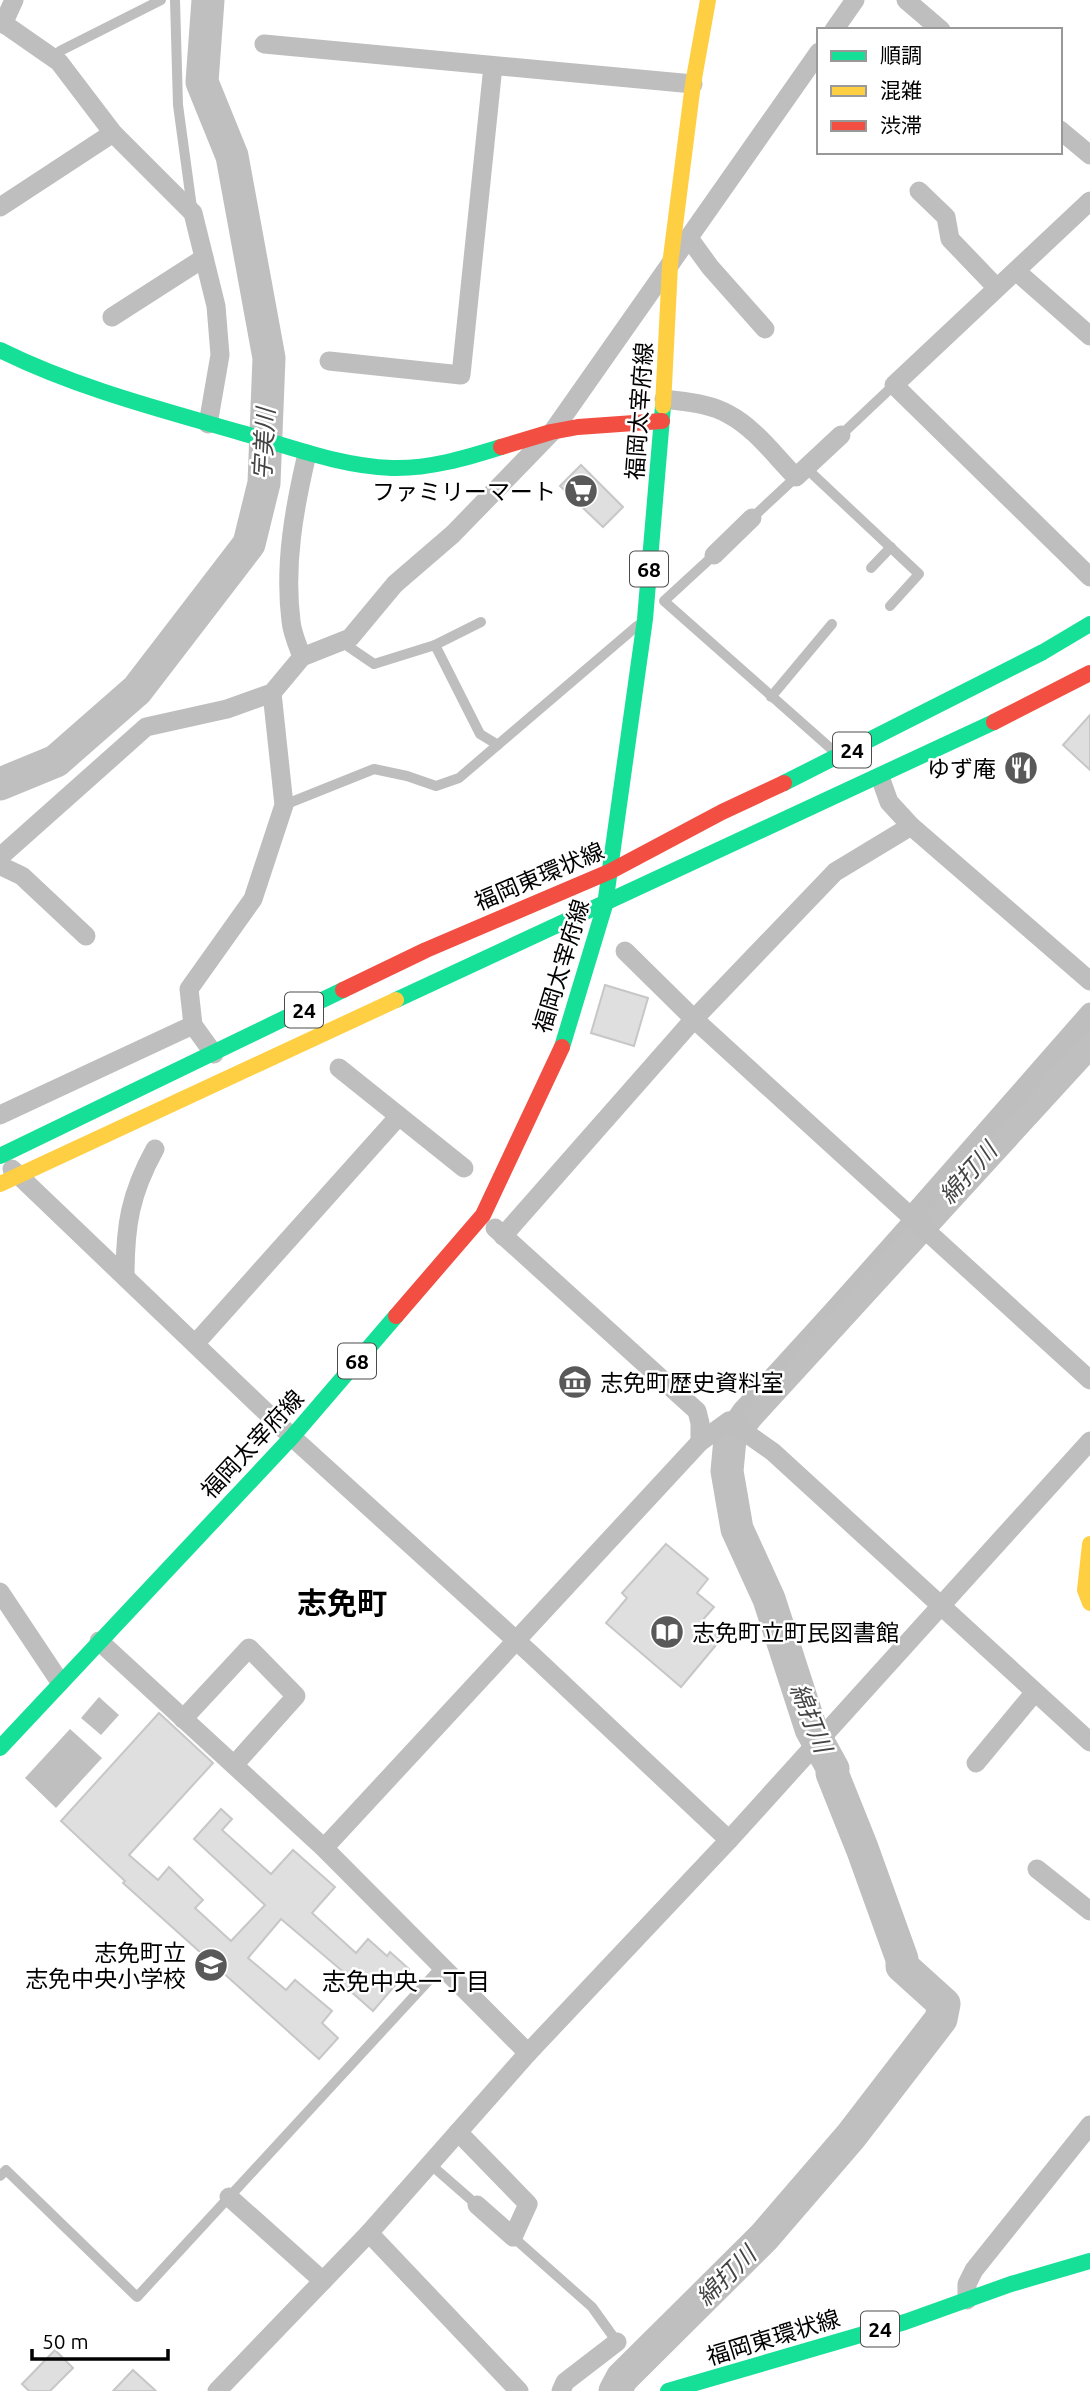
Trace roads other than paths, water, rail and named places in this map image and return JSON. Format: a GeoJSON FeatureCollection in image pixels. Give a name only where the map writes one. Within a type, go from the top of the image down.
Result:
{"type":"FeatureCollection","features":[{"type":"Feature","properties":{"kind":"main road","name":"福岡太宰府線"},"geometry":{"type":"LineString","coordinates":[[0,1748],[292,1437],[483,1215],[561,1049],[604,905],[611,871],[645,619],[664,399],[670,265],[693,84],[708,0]]}},
{"type":"Feature","properties":{"kind":"main road"},"geometry":{"type":"LineString","coordinates":[[0,349],[33,367],[214,425],[303,453],[365,465],[414,467],[454,462],[554,432],[603,424],[662,421]]}},
{"type":"Feature","properties":{"kind":"main road","name":"福岡東環状線"},"geometry":{"type":"LineString","coordinates":[[0,1156],[426,950],[611,871],[722,811],[840,756],[1042,652],[1090,624]]}},
{"type":"Feature","properties":{"kind":"main road","name":"24"},"geometry":{"type":"LineString","coordinates":[[0,1184],[604,905],[755,832],[880,777],[1090,673]]}},
{"type":"Feature","properties":{"kind":"main road"},"geometry":{"type":"LineString","coordinates":[[1090,1544],[1085,1590],[1090,1603]]}},
{"type":"Feature","properties":{"kind":"main road","name":"福岡東環状線"},"geometry":{"type":"LineString","coordinates":[[668,2391],[905,2322],[1011,2284],[1090,2261]]}},
{"type":"Feature","properties":{"kind":"street"},"geometry":{"type":"LineString","coordinates":[[15,0],[2,22],[59,62],[113,133],[193,213],[216,306],[219,355],[214,425]]}},
{"type":"Feature","properties":{"kind":"street"},"geometry":{"type":"LineString","coordinates":[[835,28],[855,0]]}},
{"type":"Feature","properties":{"kind":"street"},"geometry":{"type":"LineString","coordinates":[[906,0],[939,28]]}},
{"type":"Feature","properties":{"kind":"street"},"geometry":{"type":"LineString","coordinates":[[264,44],[693,84]]}},
{"type":"Feature","properties":{"kind":"street"},"geometry":{"type":"LineString","coordinates":[[86,936],[22,876],[1,862],[146,727],[227,709],[272,693],[302,657],[350,638],[395,584],[453,534],[554,432],[817,55]]}},
{"type":"Feature","properties":{"kind":"street"},"geometry":{"type":"LineString","coordinates":[[329,361],[461,375],[493,66]]}},
{"type":"Feature","properties":{"kind":"street"},"geometry":{"type":"LineString","coordinates":[[1062,132],[1090,155]]}},
{"type":"Feature","properties":{"kind":"street"},"geometry":{"type":"LineString","coordinates":[[0,208],[113,133]]}},
{"type":"Feature","properties":{"kind":"street"},"geometry":{"type":"LineString","coordinates":[[919,191],[946,217],[950,239],[997,288]]}},
{"type":"Feature","properties":{"kind":"street"},"geometry":{"type":"LineString","coordinates":[[1090,201],[894,385],[1090,577]]}},
{"type":"Feature","properties":{"kind":"street"},"geometry":{"type":"LineString","coordinates":[[689,238],[710,267],[765,329]]}},
{"type":"Feature","properties":{"kind":"street"},"geometry":{"type":"LineString","coordinates":[[112,317],[204,258]]}},
{"type":"Feature","properties":{"kind":"street"},"geometry":{"type":"LineString","coordinates":[[1016,271],[1090,336]]}},
{"type":"Feature","properties":{"kind":"street"},"geometry":{"type":"LineString","coordinates":[[664,399],[698,404],[728,413],[801,473],[841,435]]}},
{"type":"Feature","properties":{"kind":"street"},"geometry":{"type":"LineString","coordinates":[[302,657],[291,622],[289,546],[303,453]]}},
{"type":"Feature","properties":{"kind":"street"},"geometry":{"type":"LineString","coordinates":[[713,555],[752,518]]}},
{"type":"Feature","properties":{"kind":"street"},"geometry":{"type":"LineString","coordinates":[[645,619],[664,601]]}},
{"type":"Feature","properties":{"kind":"street"},"geometry":{"type":"LineString","coordinates":[[214,1054],[193,1025],[189,989],[253,899],[284,805],[272,693]]}},
{"type":"Feature","properties":{"kind":"street"},"geometry":{"type":"LineString","coordinates":[[880,777],[889,802],[911,826],[1090,981]]}},
{"type":"Feature","properties":{"kind":"street"},"geometry":{"type":"LineString","coordinates":[[503,1236],[694,1019],[835,872],[911,826]]}},
{"type":"Feature","properties":{"kind":"street"},"geometry":{"type":"LineString","coordinates":[[625,951],[694,1019],[1090,1380]]}},
{"type":"Feature","properties":{"kind":"street"},"geometry":{"type":"LineString","coordinates":[[911,1216],[1090,1012]]}},
{"type":"Feature","properties":{"kind":"street"},"geometry":{"type":"LineString","coordinates":[[0,1115],[193,1025]]}},
{"type":"Feature","properties":{"kind":"street"},"geometry":{"type":"LineString","coordinates":[[338,1068],[464,1168]]}},
{"type":"Feature","properties":{"kind":"street"},"geometry":{"type":"LineString","coordinates":[[195,1344],[399,1116]]}},
{"type":"Feature","properties":{"kind":"street"},"geometry":{"type":"LineString","coordinates":[[125,1277],[125,1237],[132,1203],[141,1175],[155,1149]]}},
{"type":"Feature","properties":{"kind":"street"},"geometry":{"type":"LineString","coordinates":[[0,1156],[292,1437],[729,1840]]}},
{"type":"Feature","properties":{"kind":"street"},"geometry":{"type":"LineString","coordinates":[[483,1215],[697,1411],[700,1442]]}},
{"type":"Feature","properties":{"kind":"street"},"geometry":{"type":"LineString","coordinates":[[324,1848],[700,1442],[729,1420],[773,1452],[1090,1742]]}},
{"type":"Feature","properties":{"kind":"street"},"geometry":{"type":"LineString","coordinates":[[217,2391],[369,2233],[528,2053],[729,1840],[1090,1441]]}},
{"type":"Feature","properties":{"kind":"street"},"geometry":{"type":"LineString","coordinates":[[0,1592],[60,1682]]}},
{"type":"Feature","properties":{"kind":"street"},"geometry":{"type":"LineString","coordinates":[[99,1641],[324,1848],[528,2053]]}},
{"type":"Feature","properties":{"kind":"street"},"geometry":{"type":"LineString","coordinates":[[183,1719],[249,1648],[296,1696],[234,1766]]}},
{"type":"Feature","properties":{"kind":"street"},"geometry":{"type":"LineString","coordinates":[[976,1763],[1035,1692]]}},
{"type":"Feature","properties":{"kind":"street"},"geometry":{"type":"LineString","coordinates":[[1037,1869],[1090,1911]]}},
{"type":"Feature","properties":{"kind":"street"},"geometry":{"type":"LineString","coordinates":[[967,2300],[967,2284],[974,2270],[1090,2125]]}},
{"type":"Feature","properties":{"kind":"street"},"geometry":{"type":"LineString","coordinates":[[458,2133],[528,2204],[513,2237],[477,2205]]}},
{"type":"Feature","properties":{"kind":"street"},"geometry":{"type":"LineString","coordinates":[[229,2197],[323,2281]]}},
{"type":"Feature","properties":{"kind":"street"},"geometry":{"type":"LineString","coordinates":[[369,2233],[519,2391]]}},
{"type":"Feature","properties":{"kind":"street"},"geometry":{"type":"LineString","coordinates":[[561,2391],[565,2382],[617,2342]]}},
{"type":"Feature","properties":{"kind":"lane"},"geometry":{"type":"LineString","coordinates":[[53,58],[60,51],[161,0]]}},
{"type":"Feature","properties":{"kind":"lane"},"geometry":{"type":"LineString","coordinates":[[175,0],[178,106],[193,213]]}},
{"type":"Feature","properties":{"kind":"lane"},"geometry":{"type":"LineString","coordinates":[[841,435],[894,385]]}},
{"type":"Feature","properties":{"kind":"lane"},"geometry":{"type":"LineString","coordinates":[[752,518],[801,473],[891,547],[919,574],[890,606]]}},
{"type":"Feature","properties":{"kind":"lane"},"geometry":{"type":"LineString","coordinates":[[871,568],[891,547]]}},
{"type":"Feature","properties":{"kind":"lane"},"geometry":{"type":"LineString","coordinates":[[713,555],[664,601],[840,756]]}},
{"type":"Feature","properties":{"kind":"lane"},"geometry":{"type":"LineString","coordinates":[[284,805],[374,769],[436,786],[459,778],[645,619]]}},
{"type":"Feature","properties":{"kind":"lane"},"geometry":{"type":"LineString","coordinates":[[345,640],[349,647],[374,664],[435,645],[481,622]]}},
{"type":"Feature","properties":{"kind":"lane"},"geometry":{"type":"LineString","coordinates":[[771,697],[832,624]]}},
{"type":"Feature","properties":{"kind":"lane"},"geometry":{"type":"LineString","coordinates":[[435,645],[480,734],[498,745]]}},
{"type":"Feature","properties":{"kind":"lane"},"geometry":{"type":"LineString","coordinates":[[729,1420],[911,1216]]}},
{"type":"Feature","properties":{"kind":"lane"},"geometry":{"type":"LineString","coordinates":[[0,2176],[6,2169],[136,2297],[442,1966]]}},
{"type":"Feature","properties":{"kind":"lane"},"geometry":{"type":"LineString","coordinates":[[430,2164],[477,2205]]}},
{"type":"Feature","properties":{"kind":"lane"},"geometry":{"type":"LineString","coordinates":[[513,2237],[592,2307],[617,2342]]}},
{"type":"Feature","properties":{"kind":"waterway","name":"宇美川"},"geometry":{"type":"LineString","coordinates":[[0,784],[56,761],[137,690],[249,544],[264,483],[269,358],[232,156],[202,82],[208,0]]}},
{"type":"Feature","properties":{"kind":"waterway","name":"綿打川"},"geometry":{"type":"LineString","coordinates":[[615,2391],[622,2378],[764,2237],[851,2136],[941,2019],[944,2004],[902,1966],[902,1959],[832,1773],[833,1769],[811,1729],[769,1599],[737,1529],[727,1471],[730,1439],[747,1415],[1090,1040]]}},
{"type":"Feature","properties":{"kind":"place","name":"ファミリーマート"},"geometry":{"type":"Point","coordinates":[581,491]}},
{"type":"Feature","properties":{"kind":"place","name":"ゆず庵"},"geometry":{"type":"Point","coordinates":[1021,768]}},
{"type":"Feature","properties":{"kind":"place","name":"志免町歴史資料室"},"geometry":{"type":"Point","coordinates":[575,1382]}},
{"type":"Feature","properties":{"kind":"place","name":"志免町立町民図書館"},"geometry":{"type":"Point","coordinates":[667,1632]}},
{"type":"Feature","properties":{"kind":"place","name":"志免町立 志免中央小学校"},"geometry":{"type":"Point","coordinates":[211,1965]}},
{"type":"Feature","properties":{"kind":"district","name":"志免町"},"geometry":{"type":"Point","coordinates":[342,1603]}},
{"type":"Feature","properties":{"kind":"district","name":"志免中央一丁目"},"geometry":{"type":"Point","coordinates":[406,1981]}}]}
